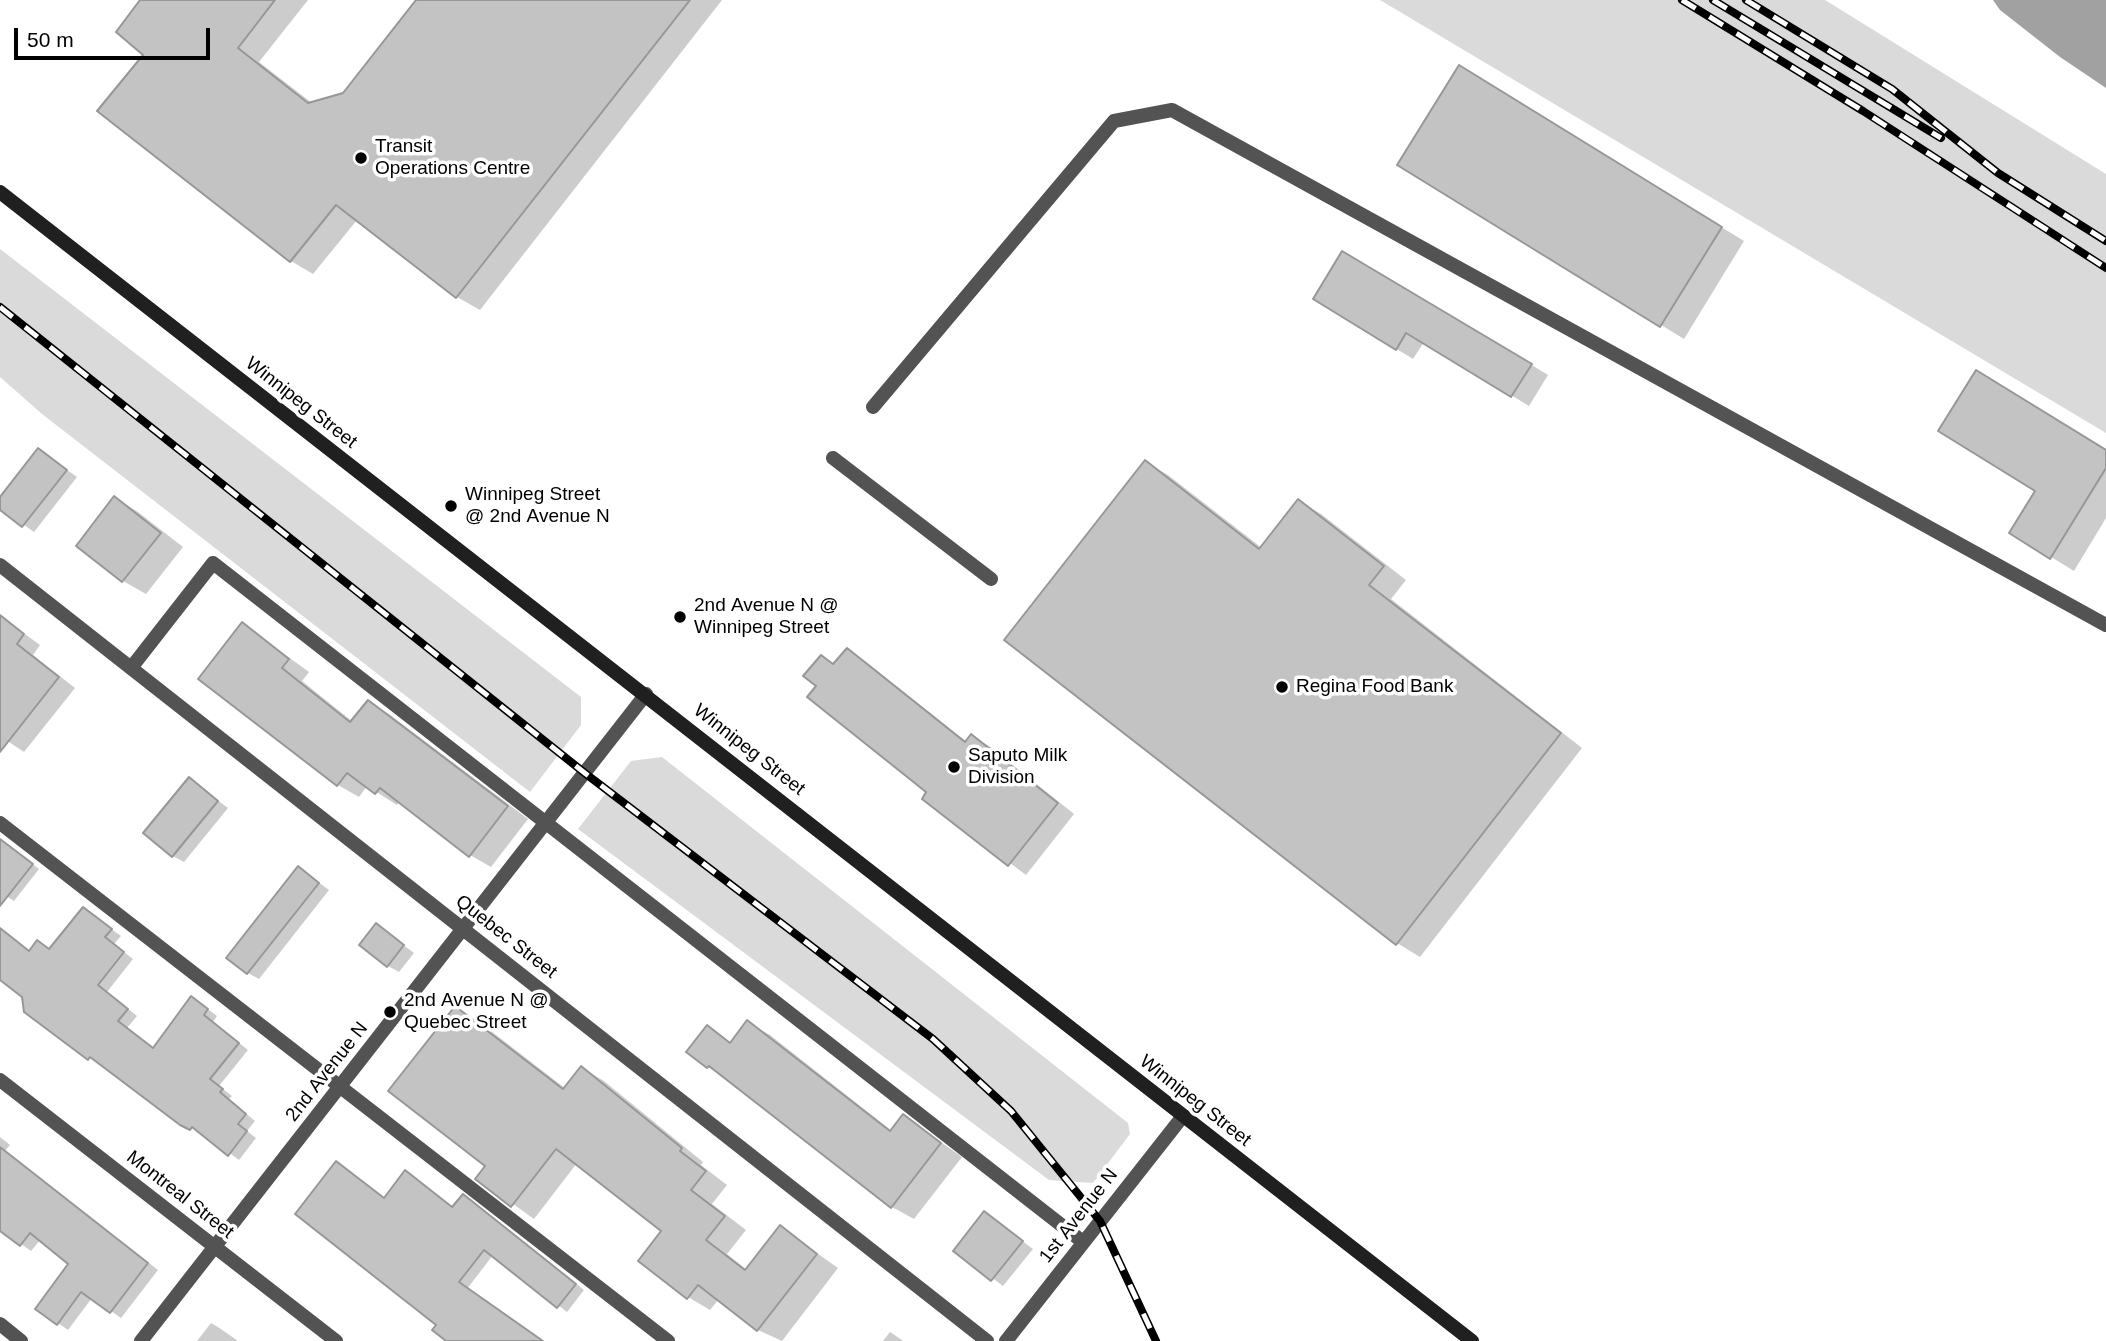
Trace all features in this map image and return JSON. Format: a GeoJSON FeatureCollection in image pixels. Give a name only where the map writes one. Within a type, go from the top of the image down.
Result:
{"type":"FeatureCollection","features":[{"type":"Feature","properties":{"kind":"main road","name":"Winnipeg Street"},"geometry":{"type":"LineString","coordinates":[[0,192],[1472,1341]]}},
{"type":"Feature","properties":{"kind":"street"},"geometry":{"type":"LineString","coordinates":[[873,407],[1114,121],[1172,110],[2106,625]]}},
{"type":"Feature","properties":{"kind":"street"},"geometry":{"type":"LineString","coordinates":[[833,458],[991,579]]}},
{"type":"Feature","properties":{"kind":"street"},"geometry":{"type":"LineString","coordinates":[[131,668],[213,563],[1083,1242]]}},
{"type":"Feature","properties":{"kind":"street","name":"Quebec Street"},"geometry":{"type":"LineString","coordinates":[[0,565],[987,1341]]}},
{"type":"Feature","properties":{"kind":"street","name":"2nd Avenue N"},"geometry":{"type":"LineString","coordinates":[[141,1341],[646,694]]}},
{"type":"Feature","properties":{"kind":"street"},"geometry":{"type":"LineString","coordinates":[[0,823],[342,1085],[668,1341]]}},
{"type":"Feature","properties":{"kind":"street","name":"Montreal Street"},"geometry":{"type":"LineString","coordinates":[[0,1080],[335,1341]]}},
{"type":"Feature","properties":{"kind":"street","name":"1st Avenue N"},"geometry":{"type":"LineString","coordinates":[[1006,1341],[1183,1116]]}},
{"type":"Feature","properties":{"kind":"street"},"geometry":{"type":"LineString","coordinates":[[0,1324],[21,1341]]}},
{"type":"Feature","properties":{"kind":"shaded area"},"geometry":{"type":"Polygon","coordinates":[[[1380,0],[1825,0],[2106,174],[2106,433],[1380,0]]]}},
{"type":"Feature","properties":{"kind":"shaded area"},"geometry":{"type":"Polygon","coordinates":[[[1993,0],[2106,0],[2106,88],[2060,57],[2000,10],[1993,0]]]}},
{"type":"Feature","properties":{"kind":"shaded area"},"geometry":{"type":"Polygon","coordinates":[[[0,249],[581,697],[581,725],[530,792],[42,414],[0,377],[0,249]]]}},
{"type":"Feature","properties":{"kind":"shaded area"},"geometry":{"type":"Polygon","coordinates":[[[662,757],[1128,1123],[1130,1134],[1093,1183],[1049,1180],[578,829],[631,761],[662,757]]]}},
{"type":"Feature","properties":{"kind":"building","name":"Transit Operations Centre"},"geometry":{"type":"Polygon","coordinates":[[[140,0],[275,0],[238,48],[308,103],[343,93],[416,0],[690,0],[456,298],[336,205],[290,262],[97,111],[143,55],[116,32],[140,0]]]}},
{"type":"Feature","properties":{"kind":"building"},"geometry":{"type":"Polygon","coordinates":[[[1459,65],[1722,227],[1660,327],[1397,165],[1459,65]]]}},
{"type":"Feature","properties":{"kind":"building"},"geometry":{"type":"Polygon","coordinates":[[[1342,251],[1532,364],[1511,397],[1406,333],[1396,350],[1313,299],[1342,251]]]}},
{"type":"Feature","properties":{"kind":"building"},"geometry":{"type":"Polygon","coordinates":[[[1976,370],[2106,450],[2106,468],[2050,559],[2009,533],[2035,491],[1938,431],[1976,370]]]}},
{"type":"Feature","properties":{"kind":"building"},"geometry":{"type":"Polygon","coordinates":[[[38,448],[67,470],[22,527],[0,510],[0,497],[38,448]]]}},
{"type":"Feature","properties":{"kind":"building","name":"Regina Food Bank"},"geometry":{"type":"Polygon","coordinates":[[[1145,460],[1259,549],[1298,499],[1384,566],[1369,585],[1561,733],[1396,945],[1004,640],[1145,460]]]}},
{"type":"Feature","properties":{"kind":"building"},"geometry":{"type":"Polygon","coordinates":[[[114,496],[161,533],[122,582],[76,546],[114,496]]]}},
{"type":"Feature","properties":{"kind":"building"},"geometry":{"type":"Polygon","coordinates":[[[0,615],[24,634],[17,644],[59,677],[0,752],[0,615]]]}},
{"type":"Feature","properties":{"kind":"building"},"geometry":{"type":"Polygon","coordinates":[[[242,622],[289,659],[282,668],[350,722],[368,700],[508,806],[469,857],[380,788],[375,794],[347,773],[337,786],[198,679],[242,622]]]}},
{"type":"Feature","properties":{"kind":"building","name":"Saputo Milk Division"},"geometry":{"type":"Polygon","coordinates":[[[847,648],[965,742],[971,734],[1058,803],[1008,866],[922,799],[926,792],[807,697],[816,686],[803,676],[821,655],[833,664],[847,648]]]}},
{"type":"Feature","properties":{"kind":"building"},"geometry":{"type":"Polygon","coordinates":[[[189,777],[218,801],[172,857],[143,833],[189,777]]]}},
{"type":"Feature","properties":{"kind":"building"},"geometry":{"type":"Polygon","coordinates":[[[0,839],[33,864],[0,906],[0,839]]]}},
{"type":"Feature","properties":{"kind":"building"},"geometry":{"type":"Polygon","coordinates":[[[298,866],[319,883],[247,974],[226,958],[298,866]]]}},
{"type":"Feature","properties":{"kind":"building"},"geometry":{"type":"Polygon","coordinates":[[[83,907],[112,929],[105,937],[124,952],[98,985],[128,1009],[118,1021],[153,1048],[191,996],[208,1009],[204,1015],[239,1043],[210,1079],[223,1089],[220,1092],[246,1114],[238,1124],[247,1131],[228,1156],[192,1127],[190,1130],[180,1125],[90,1057],[88,1060],[24,1012],[22,997],[0,980],[0,928],[29,951],[37,940],[49,949],[83,907]]]}},
{"type":"Feature","properties":{"kind":"building"},"geometry":{"type":"Polygon","coordinates":[[[376,923],[404,945],[387,967],[359,945],[376,923]]]}},
{"type":"Feature","properties":{"kind":"building"},"geometry":{"type":"Polygon","coordinates":[[[455,1006],[563,1089],[581,1066],[682,1148],[680,1151],[706,1171],[691,1190],[725,1216],[706,1240],[745,1270],[780,1225],[817,1254],[757,1331],[698,1285],[687,1299],[638,1261],[661,1231],[556,1149],[511,1207],[475,1179],[485,1166],[388,1091],[455,1006]]]}},
{"type":"Feature","properties":{"kind":"building"},"geometry":{"type":"Polygon","coordinates":[[[747,1020],[890,1131],[903,1114],[941,1143],[891,1208],[709,1066],[707,1068],[686,1052],[707,1025],[730,1043],[747,1020]]]}},
{"type":"Feature","properties":{"kind":"building"},"geometry":{"type":"Polygon","coordinates":[[[0,1147],[148,1263],[110,1313],[81,1292],[57,1325],[35,1309],[68,1264],[30,1233],[20,1246],[0,1231],[0,1147]]]}},
{"type":"Feature","properties":{"kind":"building"},"geometry":{"type":"Polygon","coordinates":[[[336,1161],[384,1198],[405,1170],[452,1207],[463,1194],[576,1284],[557,1308],[484,1250],[459,1282],[543,1341],[446,1341],[432,1330],[436,1325],[295,1214],[336,1161]]]}},
{"type":"Feature","properties":{"kind":"building"},"geometry":{"type":"Polygon","coordinates":[[[984,1211],[1023,1241],[991,1281],[953,1251],[984,1211]]]}},
{"type":"Feature","properties":{"kind":"railway"},"geometry":{"type":"LineString","coordinates":[[1682,0],[1863,111],[2106,268]]}},
{"type":"Feature","properties":{"kind":"railway"},"geometry":{"type":"LineString","coordinates":[[1713,0],[1941,138]]}},
{"type":"Feature","properties":{"kind":"railway"},"geometry":{"type":"LineString","coordinates":[[1746,0],[1892,89],[1998,173],[2106,241]]}},
{"type":"Feature","properties":{"kind":"railway"},"geometry":{"type":"LineString","coordinates":[[0,307],[586,774],[933,1039],[1011,1111],[1100,1221],[1156,1341]]}},
{"type":"Feature","properties":{"kind":"place","name":"Transit Operations Centre"},"geometry":{"type":"Point","coordinates":[361,158]}},
{"type":"Feature","properties":{"kind":"place","name":"Winnipeg Street @ 2nd Avenue N"},"geometry":{"type":"Point","coordinates":[451,506]}},
{"type":"Feature","properties":{"kind":"place","name":"2nd Avenue N @ Winnipeg Street"},"geometry":{"type":"Point","coordinates":[680,617]}},
{"type":"Feature","properties":{"kind":"place","name":"Regina Food Bank"},"geometry":{"type":"Point","coordinates":[1282,687]}},
{"type":"Feature","properties":{"kind":"place","name":"Saputo Milk Division"},"geometry":{"type":"Point","coordinates":[954,767]}},
{"type":"Feature","properties":{"kind":"place","name":"2nd Avenue N @ Quebec Street"},"geometry":{"type":"Point","coordinates":[390,1012]}}]}
